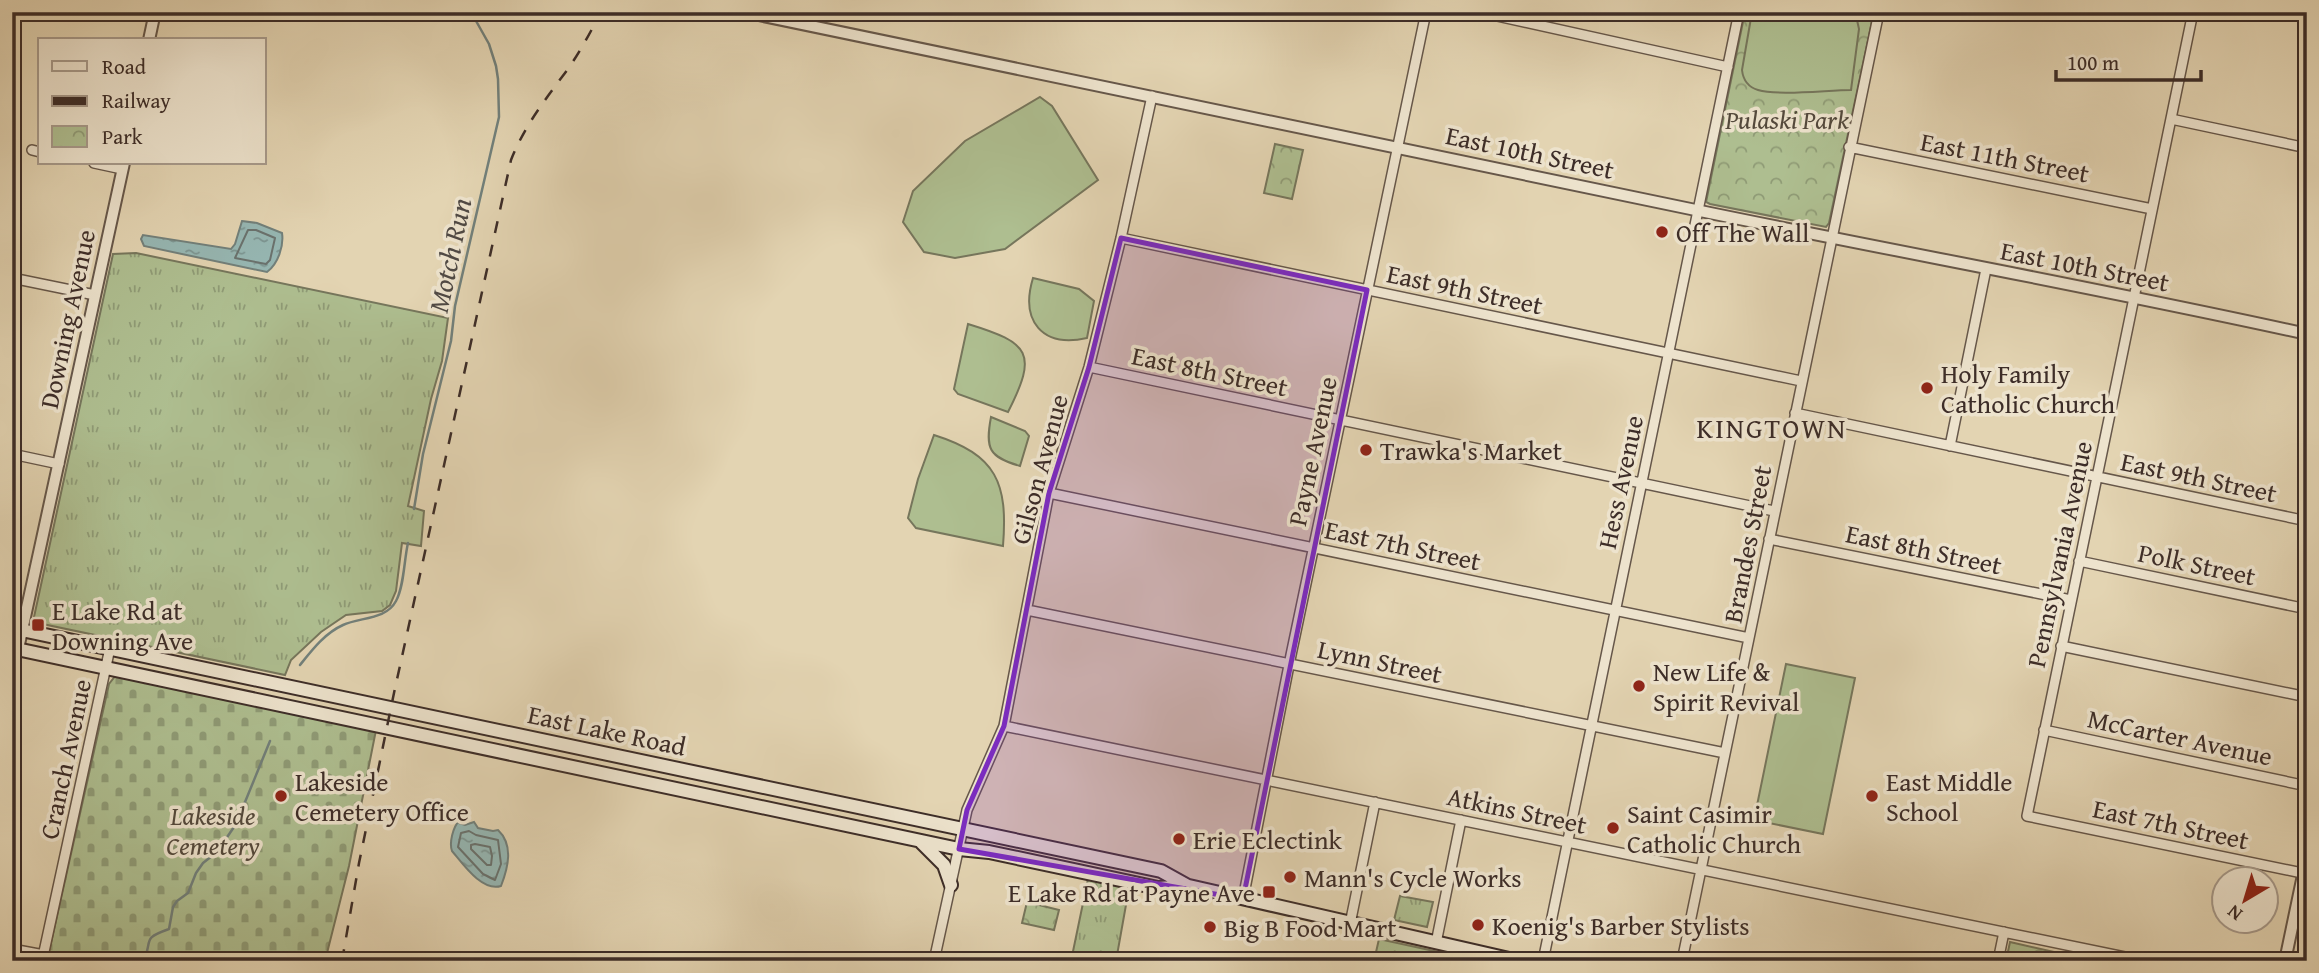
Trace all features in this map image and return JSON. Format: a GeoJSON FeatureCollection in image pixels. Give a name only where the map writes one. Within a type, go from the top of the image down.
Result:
{"type":"FeatureCollection","features":[{"type":"Feature","properties":{"kind":"main road","name":"East Lake Road"},"geometry":{"type":"LineString","coordinates":[[18,629],[1161,871],[1189,887]]}},
{"type":"Feature","properties":{"kind":"main road","name":"East Lake Road"},"geometry":{"type":"LineString","coordinates":[[15,648],[959,849],[989,852],[1158,888],[1189,887],[1518,961]]}},
{"type":"Feature","properties":{"kind":"main road"},"geometry":{"type":"LineString","coordinates":[[920,840],[944,866],[951,885]]}},
{"type":"Feature","properties":{"kind":"street"},"geometry":{"type":"LineString","coordinates":[[149,38],[155,12]]}},
{"type":"Feature","properties":{"kind":"street","name":"East 10th Street"},"geometry":{"type":"LineString","coordinates":[[744,12],[2307,334]]}},
{"type":"Feature","properties":{"kind":"street","name":"Payne Avenue"},"geometry":{"type":"LineString","coordinates":[[1244,899],[1289,664],[1426,12]]}},
{"type":"Feature","properties":{"kind":"street"},"geometry":{"type":"LineString","coordinates":[[1479,12],[1728,67]]}},
{"type":"Feature","properties":{"kind":"street","name":"Hess Avenue"},"geometry":{"type":"LineString","coordinates":[[1543,961],[1739,12]]}},
{"type":"Feature","properties":{"kind":"street","name":"Brandes Street"},"geometry":{"type":"LineString","coordinates":[[1682,961],[1879,12]]}},
{"type":"Feature","properties":{"kind":"street","name":"Pennsylvania Avenue"},"geometry":{"type":"LineString","coordinates":[[2027,816],[2193,12]]}},
{"type":"Feature","properties":{"kind":"street","name":"Gilson Avenue"},"geometry":{"type":"LineString","coordinates":[[934,961],[971,798],[1004,726],[1049,493],[1089,367],[1152,96]]}},
{"type":"Feature","properties":{"kind":"street"},"geometry":{"type":"LineString","coordinates":[[2171,119],[2305,148],[2307,135]]}},
{"type":"Feature","properties":{"kind":"street","name":"East 11th Street"},"geometry":{"type":"LineString","coordinates":[[1849,147],[2152,209]]}},
{"type":"Feature","properties":{"kind":"street"},"geometry":{"type":"LineString","coordinates":[[104,164],[123,166]]}},
{"type":"Feature","properties":{"kind":"street","name":"Downing Avenue"},"geometry":{"type":"LineString","coordinates":[[15,648],[59,464],[123,166]]}},
{"type":"Feature","properties":{"kind":"street","name":"East 9th Street"},"geometry":{"type":"LineString","coordinates":[[1121,238],[1801,382]]}},
{"type":"Feature","properties":{"kind":"street"},"geometry":{"type":"LineString","coordinates":[[1950,446],[1986,269]]}},
{"type":"Feature","properties":{"kind":"street"},"geometry":{"type":"LineString","coordinates":[[12,278],[95,295]]}},
{"type":"Feature","properties":{"kind":"street","name":"East 8th Street"},"geometry":{"type":"LineString","coordinates":[[1089,367],[1774,510]]}},
{"type":"Feature","properties":{"kind":"street","name":"East 9th Street"},"geometry":{"type":"LineString","coordinates":[[1795,413],[2307,521]]}},
{"type":"Feature","properties":{"kind":"street"},"geometry":{"type":"LineString","coordinates":[[12,454],[59,464]]}},
{"type":"Feature","properties":{"kind":"street","name":"East 7th Street"},"geometry":{"type":"LineString","coordinates":[[1049,493],[1749,638]]}},
{"type":"Feature","properties":{"kind":"street","name":"East 8th Street"},"geometry":{"type":"LineString","coordinates":[[1769,539],[2071,600]]}},
{"type":"Feature","properties":{"kind":"street","name":"Polk Street"},"geometry":{"type":"LineString","coordinates":[[2079,561],[2307,609]]}},
{"type":"Feature","properties":{"kind":"street","name":"Lynn Street"},"geometry":{"type":"LineString","coordinates":[[1027,610],[1725,753]]}},
{"type":"Feature","properties":{"kind":"street"},"geometry":{"type":"LineString","coordinates":[[2061,646],[2307,697]]}},
{"type":"Feature","properties":{"kind":"street","name":"Cranch Avenue"},"geometry":{"type":"LineString","coordinates":[[43,958],[110,648]]}},
{"type":"Feature","properties":{"kind":"street","name":"Atkins Street"},"geometry":{"type":"LineString","coordinates":[[1004,726],[2144,961]]}},
{"type":"Feature","properties":{"kind":"street","name":"McCarter Avenue"},"geometry":{"type":"LineString","coordinates":[[2044,730],[2307,786]]}},
{"type":"Feature","properties":{"kind":"street"},"geometry":{"type":"LineString","coordinates":[[1350,924],[1375,802]]}},
{"type":"Feature","properties":{"kind":"street","name":"East 7th Street"},"geometry":{"type":"LineString","coordinates":[[2027,816],[2305,874]]}},
{"type":"Feature","properties":{"kind":"street"},"geometry":{"type":"LineString","coordinates":[[1436,943],[1461,820]]}},
{"type":"Feature","properties":{"kind":"street"},"geometry":{"type":"LineString","coordinates":[[2285,961],[2307,856]]}},
{"type":"Feature","properties":{"kind":"street"},"geometry":{"type":"LineString","coordinates":[[1998,961],[2004,932]]}},
{"type":"Feature","properties":{"kind":"street"},"geometry":{"type":"LineString","coordinates":[[12,948],[43,958]]}},
{"type":"Feature","properties":{"kind":"highlighted area"},"geometry":{"type":"Polygon","coordinates":[[[1121,238],[1367,290],[1243,899],[959,849],[967,810],[1004,726],[1049,493],[1089,367],[1121,238]]]}},
{"type":"Feature","properties":{"kind":"green space","name":"Pulaski Park"},"geometry":{"type":"Polygon","coordinates":[[[1745,12],[1874,12],[1826,227],[1706,202],[1745,12]]]}},
{"type":"Feature","properties":{"kind":"green space"},"geometry":{"type":"Polygon","coordinates":[[[1752,12],[1852,12],[1859,29],[1851,90],[1778,93],[1751,87],[1742,70],[1752,12]]]}},
{"type":"Feature","properties":{"kind":"green space"},"geometry":{"type":"Polygon","coordinates":[[[1040,97],[1052,106],[1098,180],[1005,249],[955,258],[924,252],[903,222],[913,191],[965,141],[1040,97]]]}},
{"type":"Feature","properties":{"kind":"green space"},"geometry":{"type":"Polygon","coordinates":[[[1275,144],[1303,150],[1292,199],[1264,193],[1275,144]]]}},
{"type":"Feature","properties":{"kind":"green space"},"geometry":{"type":"Polygon","coordinates":[[[136,253],[448,318],[442,361],[408,506],[424,511],[421,546],[402,543],[396,591],[390,605],[382,611],[346,615],[321,632],[291,660],[285,675],[38,623],[34,617],[113,254],[136,253]]]}},
{"type":"Feature","properties":{"kind":"green space"},"geometry":{"type":"Polygon","coordinates":[[[1033,278],[1079,289],[1094,301],[1087,338],[1058,339],[1038,328],[1030,307],[1033,278]]]}},
{"type":"Feature","properties":{"kind":"green space"},"geometry":{"type":"Polygon","coordinates":[[[968,324],[1005,337],[1023,353],[1023,376],[1008,412],[958,394],[954,389],[968,324]]]}},
{"type":"Feature","properties":{"kind":"green space"},"geometry":{"type":"Polygon","coordinates":[[[991,417],[1025,431],[1029,436],[1020,466],[1002,459],[992,450],[989,444],[991,417]]]}},
{"type":"Feature","properties":{"kind":"green space"},"geometry":{"type":"Polygon","coordinates":[[[934,435],[972,452],[985,462],[994,474],[1003,505],[1003,546],[916,528],[908,518],[918,479],[934,435]]]}},
{"type":"Feature","properties":{"kind":"green space"},"geometry":{"type":"Polygon","coordinates":[[[1786,664],[1855,678],[1823,834],[1754,820],[1786,664]]]}},
{"type":"Feature","properties":{"kind":"green space","name":"Lakeside Cemetery"},"geometry":{"type":"Polygon","coordinates":[[[116,675],[376,730],[349,866],[325,961],[47,961],[109,684],[116,675]]]}},
{"type":"Feature","properties":{"kind":"green space"},"geometry":{"type":"Polygon","coordinates":[[[1088,879],[1129,888],[1116,961],[1071,961],[1088,879]]]}},
{"type":"Feature","properties":{"kind":"green space"},"geometry":{"type":"Polygon","coordinates":[[[1400,896],[1433,902],[1427,927],[1394,920],[1400,896]]]}},
{"type":"Feature","properties":{"kind":"green space"},"geometry":{"type":"Polygon","coordinates":[[[1027,902],[1059,910],[1054,930],[1022,923],[1027,902]]]}},
{"type":"Feature","properties":{"kind":"green space"},"geometry":{"type":"Polygon","coordinates":[[[1379,939],[1457,956],[1456,961],[1374,961],[1379,939]]]}},
{"type":"Feature","properties":{"kind":"green space"},"geometry":{"type":"Polygon","coordinates":[[[2010,942],[2094,961],[2006,961],[2010,942]]]}},
{"type":"Feature","properties":{"kind":"water"},"geometry":{"type":"Polygon","coordinates":[[[242,221],[257,223],[282,233],[279,254],[267,272],[144,246],[141,239],[143,235],[231,249],[242,221]]]}},
{"type":"Feature","properties":{"kind":"water"},"geometry":{"type":"Polygon","coordinates":[[[459,821],[465,825],[474,822],[478,828],[498,830],[503,836],[508,857],[501,886],[494,887],[480,881],[452,851],[452,835],[459,821]]]}},
{"type":"Feature","properties":{"kind":"waterway","name":"Motch Run"},"geometry":{"type":"LineString","coordinates":[[414,509],[423,454],[451,341],[455,306],[499,117],[496,66],[489,44],[471,12]]}},
{"type":"Feature","properties":{"kind":"waterway","name":"Motch Run"},"geometry":{"type":"LineString","coordinates":[[300,665],[319,642],[336,628],[379,615],[392,607],[401,588],[408,543]]}},
{"type":"Feature","properties":{"kind":"waterway","name":"Motch Run"},"geometry":{"type":"LineString","coordinates":[[144,961],[149,940],[169,929],[173,907],[188,893],[196,873],[203,863],[217,852],[236,824],[270,741]]}},
{"type":"Feature","properties":{"kind":"waterway","name":"Motch Run"},"geometry":{"type":"LineString","coordinates":[[134,961],[138,958],[144,961]]}},
{"type":"Feature","properties":{"kind":"railway"},"geometry":{"type":"LineString","coordinates":[[342,961],[394,693],[511,160],[528,125],[575,58],[601,12]]}},
{"type":"Feature","properties":{"kind":"place","name":"Off The Wall"},"geometry":{"type":"Point","coordinates":[1662,232]}},
{"type":"Feature","properties":{"kind":"place","name":"Holy Family Catholic Church"},"geometry":{"type":"Point","coordinates":[1927,388]}},
{"type":"Feature","properties":{"kind":"place","name":"Trawka's Market"},"geometry":{"type":"Point","coordinates":[1366,450]}},
{"type":"Feature","properties":{"kind":"place","name":"E Lake Rd at Downing Ave"},"geometry":{"type":"Point","coordinates":[38,625]}},
{"type":"Feature","properties":{"kind":"place","name":"New Life & Spirit Revival"},"geometry":{"type":"Point","coordinates":[1639,686]}},
{"type":"Feature","properties":{"kind":"place","name":"Lakeside Cemetery Office"},"geometry":{"type":"Point","coordinates":[281,796]}},
{"type":"Feature","properties":{"kind":"place","name":"East Middle School"},"geometry":{"type":"Point","coordinates":[1872,796]}},
{"type":"Feature","properties":{"kind":"place","name":"Saint Casimir Catholic Church"},"geometry":{"type":"Point","coordinates":[1613,828]}},
{"type":"Feature","properties":{"kind":"place","name":"Erie Eclectink"},"geometry":{"type":"Point","coordinates":[1179,839]}},
{"type":"Feature","properties":{"kind":"place","name":"Mann's Cycle Works"},"geometry":{"type":"Point","coordinates":[1290,877]}},
{"type":"Feature","properties":{"kind":"place","name":"E Lake Rd at Payne Ave"},"geometry":{"type":"Point","coordinates":[1269,892]}},
{"type":"Feature","properties":{"kind":"place","name":"Koenig's Barber Stylists"},"geometry":{"type":"Point","coordinates":[1478,925]}},
{"type":"Feature","properties":{"kind":"place","name":"Big B Food Mart"},"geometry":{"type":"Point","coordinates":[1210,927]}},
{"type":"Feature","properties":{"kind":"district","name":"KINGTOWN"},"geometry":{"type":"Point","coordinates":[1772,427]}}]}
